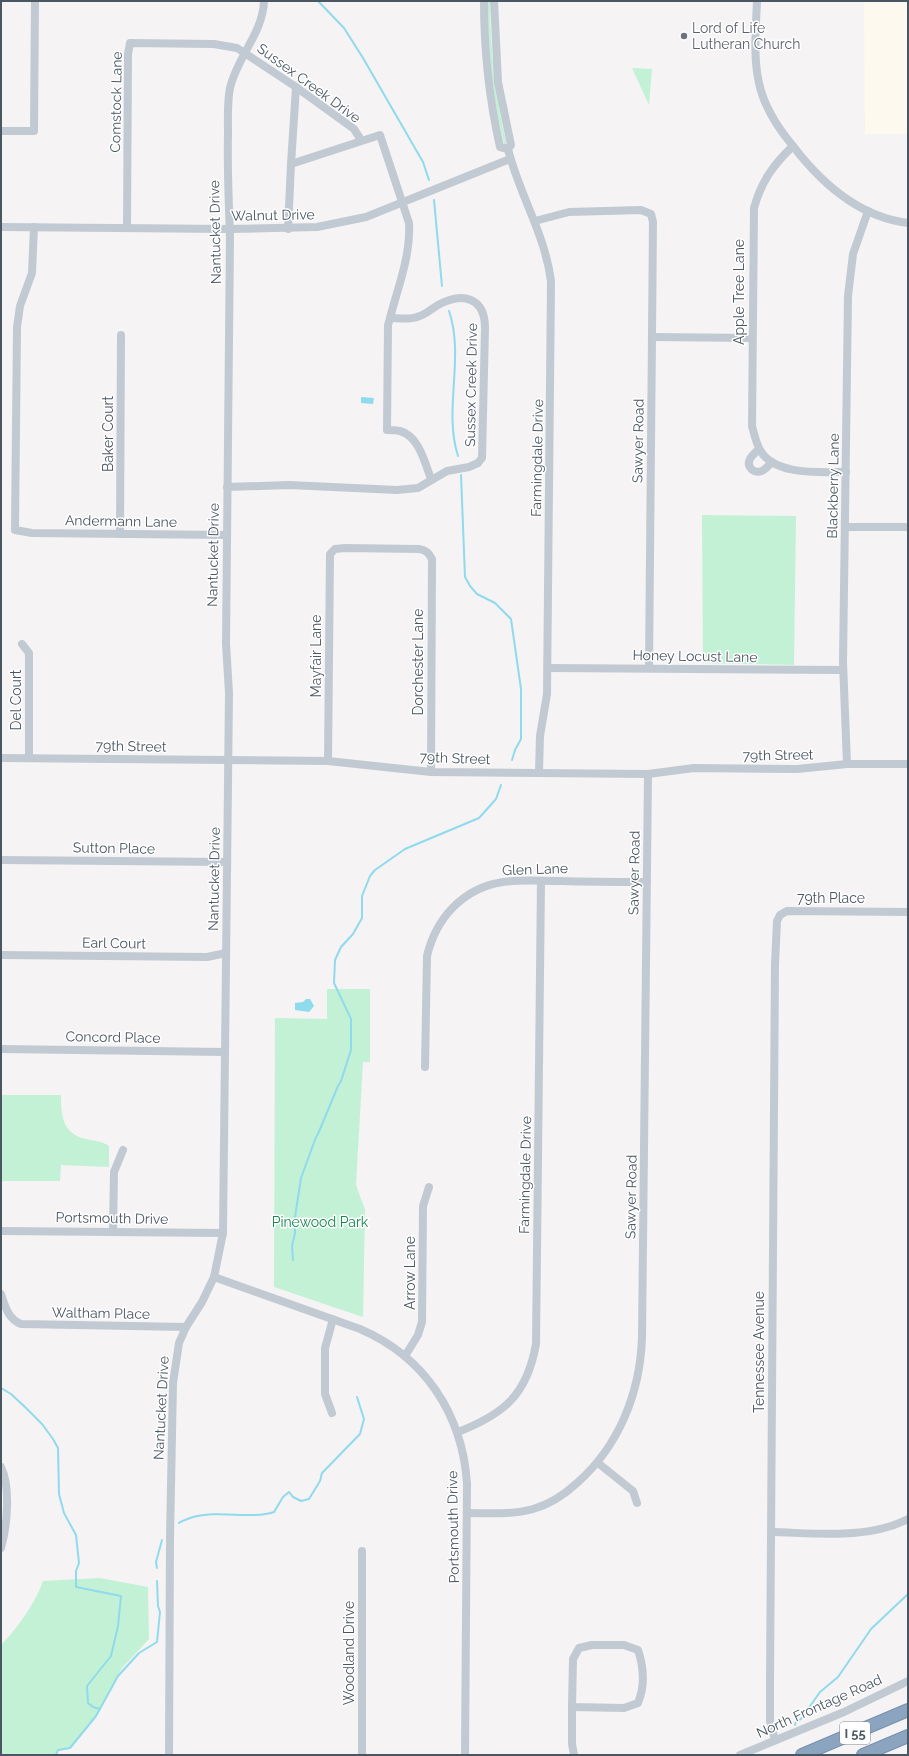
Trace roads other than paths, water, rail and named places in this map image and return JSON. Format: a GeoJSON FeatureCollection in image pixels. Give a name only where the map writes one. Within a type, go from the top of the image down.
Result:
{"type":"FeatureCollection","features":[{"type":"Feature","properties":{"kind":"highway","name":"I 55"},"geometry":{"type":"LineString","coordinates":[[802,1755],[908,1710]]}},
{"type":"Feature","properties":{"kind":"highway","name":"I 55"},"geometry":{"type":"LineString","coordinates":[[863,1755],[908,1736]]}},
{"type":"Feature","properties":{"kind":"street"},"geometry":{"type":"LineString","coordinates":[[1,131],[34,131],[35,1]]}},
{"type":"Feature","properties":{"kind":"street","name":"Nantucket Drive"},"geometry":{"type":"LineString","coordinates":[[169,1755],[170,1538],[173,1383],[177,1353],[186,1327],[202,1302],[214,1277],[223,1233],[229,694],[226,644],[229,229],[227,191],[228,100],[232,78],[244,52],[258,29],[264,1]]}},
{"type":"Feature","properties":{"kind":"street","name":"Farmingdale Drive"},"geometry":{"type":"LineString","coordinates":[[484,1],[485,48],[489,89],[500,147],[508,149]]}},
{"type":"Feature","properties":{"kind":"street","name":"Farmingdale Drive"},"geometry":{"type":"LineString","coordinates":[[494,1],[498,82],[511,145],[508,149],[510,159],[535,221],[546,254],[549,268],[551,297],[548,668],[547,702],[540,736],[539,773]]}},
{"type":"Feature","properties":{"kind":"street"},"geometry":{"type":"LineString","coordinates":[[757,1],[756,63],[759,83],[772,117],[793,146],[825,183],[845,199],[868,211],[890,219],[908,223]]}},
{"type":"Feature","properties":{"kind":"street","name":"Comstock Lane"},"geometry":{"type":"LineString","coordinates":[[127,228],[128,54],[130,43],[218,44],[237,48],[244,52]]}},
{"type":"Feature","properties":{"kind":"street","name":"Sussex Creek Drive"},"geometry":{"type":"LineString","coordinates":[[244,52],[354,129],[361,140],[380,135],[409,223],[410,234],[406,262],[388,325],[387,430],[400,431],[410,436],[421,452],[431,479]]}},
{"type":"Feature","properties":{"kind":"street"},"geometry":{"type":"LineString","coordinates":[[288,229],[296,87]]}},
{"type":"Feature","properties":{"kind":"street"},"geometry":{"type":"LineString","coordinates":[[292,164],[361,140]]}},
{"type":"Feature","properties":{"kind":"street","name":"Apple Tree Lane"},"geometry":{"type":"LineString","coordinates":[[759,449],[752,420],[754,208],[757,195],[765,178],[776,162],[793,146]]}},
{"type":"Feature","properties":{"kind":"street","name":"Walnut Drive"},"geometry":{"type":"LineString","coordinates":[[1,227],[288,229],[317,227],[350,221],[402,203],[510,159]]}},
{"type":"Feature","properties":{"kind":"street","name":"Sawyer Road"},"geometry":{"type":"LineString","coordinates":[[535,221],[555,215],[583,211],[641,210],[651,214],[653,222],[649,668]]}},
{"type":"Feature","properties":{"kind":"street","name":"Blackberry Lane"},"geometry":{"type":"LineString","coordinates":[[847,764],[843,670],[848,283],[853,254],[868,211]]}},
{"type":"Feature","properties":{"kind":"street","name":"Andermann Lane"},"geometry":{"type":"LineString","coordinates":[[34,227],[32,273],[20,306],[17,326],[15,530],[32,533],[227,535]]}},
{"type":"Feature","properties":{"kind":"street","name":"Sussex Creek Drive"},"geometry":{"type":"LineString","coordinates":[[227,487],[289,485],[397,490],[418,488],[447,471],[469,468],[478,463],[482,458],[485,316],[480,306],[468,299],[457,298],[439,304],[416,318],[390,318]]}},
{"type":"Feature","properties":{"kind":"street","name":"Baker Court"},"geometry":{"type":"LineString","coordinates":[[120,534],[122,335]]}},
{"type":"Feature","properties":{"kind":"street"},"geometry":{"type":"LineString","coordinates":[[652,337],[752,338]]}},
{"type":"Feature","properties":{"kind":"street"},"geometry":{"type":"LineString","coordinates":[[772,462],[763,470],[756,472],[752,470],[749,465],[750,459],[759,449],[772,462],[798,471],[846,472]]}},
{"type":"Feature","properties":{"kind":"street"},"geometry":{"type":"LineString","coordinates":[[845,527],[908,527]]}},
{"type":"Feature","properties":{"kind":"street","name":"Mayfair Lane"},"geometry":{"type":"LineString","coordinates":[[328,762],[329,557],[331,551],[345,548],[419,549],[430,554]]}},
{"type":"Feature","properties":{"kind":"street","name":"Dorchester Lane"},"geometry":{"type":"LineString","coordinates":[[430,554],[432,559],[431,772]]}},
{"type":"Feature","properties":{"kind":"street","name":"Del Court"},"geometry":{"type":"LineString","coordinates":[[22,644],[29,653],[29,758]]}},
{"type":"Feature","properties":{"kind":"street","name":"Honey Locust Lane"},"geometry":{"type":"LineString","coordinates":[[548,668],[843,670]]}},
{"type":"Feature","properties":{"kind":"street","name":"79th Street"},"geometry":{"type":"LineString","coordinates":[[1,758],[328,762],[431,772],[648,774],[694,768],[797,769],[847,764],[908,764]]}},
{"type":"Feature","properties":{"kind":"street","name":"Sawyer Road"},"geometry":{"type":"LineString","coordinates":[[467,1513],[512,1513],[542,1506],[564,1495],[598,1463],[616,1435],[627,1414],[635,1388],[642,1349],[648,774]]}},
{"type":"Feature","properties":{"kind":"street","name":"Sutton Place"},"geometry":{"type":"LineString","coordinates":[[1,860],[227,862]]}},
{"type":"Feature","properties":{"kind":"street","name":"Farmingdale Drive"},"geometry":{"type":"LineString","coordinates":[[458,1432],[485,1421],[507,1406],[526,1380],[534,1360],[536,1344],[541,881]]}},
{"type":"Feature","properties":{"kind":"street","name":"Glen Lane"},"geometry":{"type":"LineString","coordinates":[[425,1067],[427,956],[438,925],[456,903],[477,890],[502,882],[647,882]]}},
{"type":"Feature","properties":{"kind":"street","name":"79th Place"},"geometry":{"type":"LineString","coordinates":[[775,964],[777,921],[780,915],[787,912],[908,912]]}},
{"type":"Feature","properties":{"kind":"street","name":"Earl Court"},"geometry":{"type":"LineString","coordinates":[[1,954],[207,957],[226,953]]}},
{"type":"Feature","properties":{"kind":"street","name":"Tennessee Avenue"},"geometry":{"type":"LineString","coordinates":[[775,964],[770,1706],[770,1721],[775,1740]]}},
{"type":"Feature","properties":{"kind":"street","name":"Concord Place"},"geometry":{"type":"LineString","coordinates":[[1,1049],[225,1052]]}},
{"type":"Feature","properties":{"kind":"street"},"geometry":{"type":"LineString","coordinates":[[114,1232],[114,1172],[123,1150]]}},
{"type":"Feature","properties":{"kind":"street","name":"Arrow Lane"},"geometry":{"type":"LineString","coordinates":[[405,1356],[418,1334],[422,1322],[423,1206],[429,1187]]}},
{"type":"Feature","properties":{"kind":"street","name":"Portsmouth Drive"},"geometry":{"type":"LineString","coordinates":[[1,1231],[223,1233]]}},
{"type":"Feature","properties":{"kind":"street","name":"Portsmouth Drive"},"geometry":{"type":"LineString","coordinates":[[214,1277],[333,1319],[367,1332],[382,1340],[405,1356],[434,1387],[446,1406],[458,1432],[466,1467],[465,1755]]}},
{"type":"Feature","properties":{"kind":"street","name":"Waltham Place"},"geometry":{"type":"LineString","coordinates":[[1,1294],[9,1315],[17,1323],[26,1325],[186,1327]]}},
{"type":"Feature","properties":{"kind":"street"},"geometry":{"type":"LineString","coordinates":[[332,1413],[325,1394],[325,1356],[326,1342],[333,1319]]}},
{"type":"Feature","properties":{"kind":"street"},"geometry":{"type":"LineString","coordinates":[[598,1463],[633,1491],[638,1503]]}},
{"type":"Feature","properties":{"kind":"street"},"geometry":{"type":"LineString","coordinates":[[1,1467],[6,1485],[6,1516],[1,1548]]}},
{"type":"Feature","properties":{"kind":"street"},"geometry":{"type":"LineString","coordinates":[[771,1532],[859,1533],[880,1529],[908,1519]]}},
{"type":"Feature","properties":{"kind":"street","name":"Woodland Drive"},"geometry":{"type":"LineString","coordinates":[[362,1551],[362,1755]]}},
{"type":"Feature","properties":{"kind":"street"},"geometry":{"type":"LineString","coordinates":[[572,1707],[624,1708],[638,1703],[643,1689],[643,1663],[638,1650],[624,1645],[592,1644],[579,1648],[573,1659],[572,1707],[572,1744],[574,1755]]}},
{"type":"Feature","properties":{"kind":"street","name":"North Frontage Road"},"geometry":{"type":"LineString","coordinates":[[740,1755],[844,1712],[908,1681]]}},
{"type":"Feature","properties":{"kind":"water"},"geometry":{"type":"Polygon","coordinates":[[[361,397],[374,398],[373,404],[361,403],[361,397]]]}},
{"type":"Feature","properties":{"kind":"water"},"geometry":{"type":"Polygon","coordinates":[[[306,999],[310,999],[314,1006],[309,1012],[295,1010],[295,1003],[303,1002],[306,999]]]}},
{"type":"Feature","properties":{"kind":"waterway"},"geometry":{"type":"LineString","coordinates":[[318,1],[344,28],[363,58],[423,162],[429,180]]}},
{"type":"Feature","properties":{"kind":"waterway"},"geometry":{"type":"LineString","coordinates":[[434,200],[442,286]]}},
{"type":"Feature","properties":{"kind":"waterway"},"geometry":{"type":"LineString","coordinates":[[449,311],[455,347],[453,420],[454,438],[458,456]]}},
{"type":"Feature","properties":{"kind":"waterway"},"geometry":{"type":"LineString","coordinates":[[461,475],[465,577],[477,594],[495,603],[511,619],[521,689],[521,739],[512,760]]}},
{"type":"Feature","properties":{"kind":"waterway"},"geometry":{"type":"LineString","coordinates":[[293,1260],[292,1246],[295,1233],[295,1217],[301,1178],[316,1137],[341,1081],[351,1050],[351,1019],[334,983],[335,960],[341,947],[353,934],[362,918],[362,896],[370,876],[375,870],[405,849],[479,818],[496,799],[501,785]]}},
{"type":"Feature","properties":{"kind":"waterway"},"geometry":{"type":"LineString","coordinates":[[1,1388],[11,1394],[42,1424],[58,1448],[59,1494],[64,1513],[76,1535],[79,1563],[76,1571],[76,1587],[121,1596],[118,1626],[111,1656],[87,1686],[88,1703],[93,1707],[100,1709]]}},
{"type":"Feature","properties":{"kind":"waterway"},"geometry":{"type":"LineString","coordinates":[[179,1523],[201,1515],[255,1515],[274,1512],[283,1497],[289,1492],[293,1497],[301,1501],[309,1499],[320,1481],[322,1473],[360,1434],[364,1419],[357,1397]]}},
{"type":"Feature","properties":{"kind":"waterway"},"geometry":{"type":"LineString","coordinates":[[157,1568],[156,1562],[162,1540]]}},
{"type":"Feature","properties":{"kind":"waterway"},"geometry":{"type":"LineString","coordinates":[[56,1755],[58,1750],[70,1748],[96,1716],[118,1676],[139,1653],[157,1642],[160,1612],[158,1606],[157,1581]]}},
{"type":"Feature","properties":{"kind":"waterway"},"geometry":{"type":"LineString","coordinates":[[795,1725],[820,1692],[838,1677],[871,1629],[908,1594]]}},
{"type":"Feature","properties":{"kind":"place","name":"Lord of Life Lutheran Church"},"geometry":{"type":"Point","coordinates":[684,36]}},
{"type":"Feature","properties":{"kind":"park label","name":"Pinewood Park"},"geometry":{"type":"Point","coordinates":[320,1222]}}]}
